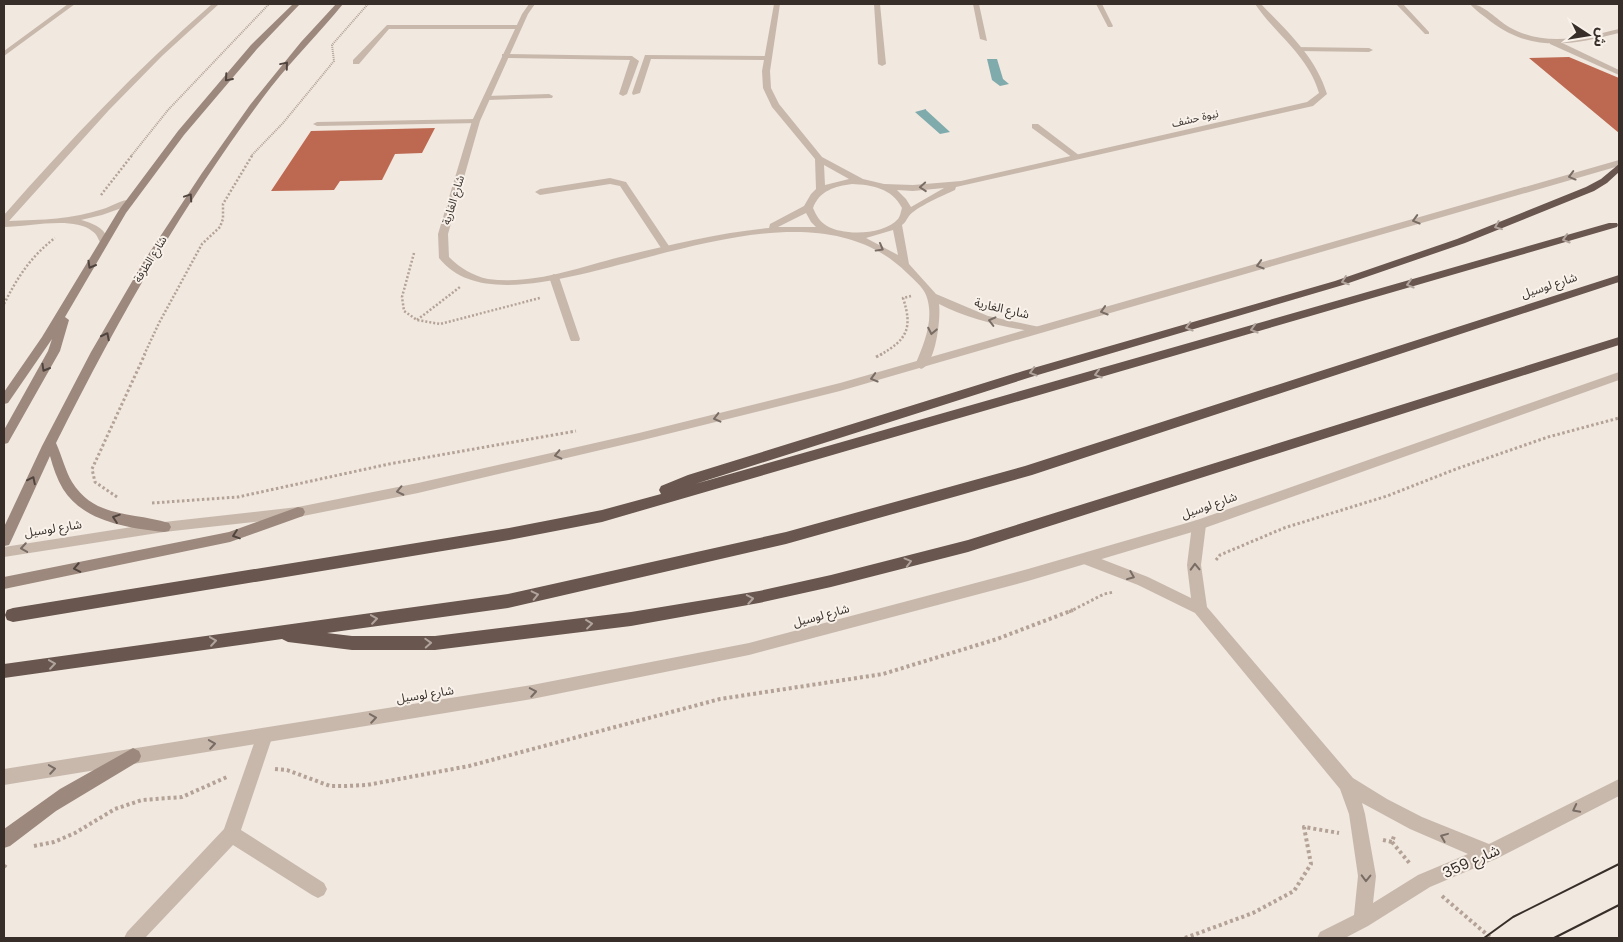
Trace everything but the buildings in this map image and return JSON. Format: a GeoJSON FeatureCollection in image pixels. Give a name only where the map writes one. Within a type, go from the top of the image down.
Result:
{"type":"FeatureCollection","features":[{"type":"Feature","properties":{"kind":"highway"},"geometry":{"type":"LineString","coordinates":[[602,516],[702,476],[1027,374],[1368,273],[1461,241],[1590,189],[1604,181],[1619,167]]}},
{"type":"Feature","properties":{"kind":"highway"},"geometry":{"type":"LineString","coordinates":[[13,615],[509,534],[602,516],[1613,225]]}},
{"type":"Feature","properties":{"kind":"highway","name":"شارع لوسيل"},"geometry":{"type":"LineString","coordinates":[[4,670],[508,601],[786,538],[1027,471],[1619,278]]}},
{"type":"Feature","properties":{"kind":"highway"},"geometry":{"type":"LineString","coordinates":[[275,633],[352,644],[435,643],[640,617],[759,597],[831,582],[968,546],[1619,341]]}},
{"type":"Feature","properties":{"kind":"main road"},"geometry":{"type":"LineString","coordinates":[[4,400],[47,339],[104,242],[130,202],[181,133],[254,47],[297,4]]}},
{"type":"Feature","properties":{"kind":"main road","name":"شارع الطرفة"},"geometry":{"type":"LineString","coordinates":[[4,541],[50,443],[123,303],[184,205],[234,131],[270,83],[340,4]]}},
{"type":"Feature","properties":{"kind":"main road"},"geometry":{"type":"LineString","coordinates":[[4,440],[54,351],[67,306]]}},
{"type":"Feature","properties":{"kind":"main road"},"geometry":{"type":"LineString","coordinates":[[50,443],[69,488],[81,500],[97,510],[116,518],[139,524],[164,527]]}},
{"type":"Feature","properties":{"kind":"main road"},"geometry":{"type":"LineString","coordinates":[[4,583],[230,537],[298,512]]}},
{"type":"Feature","properties":{"kind":"main road"},"geometry":{"type":"LineString","coordinates":[[4,840],[19,827],[86,782],[133,756]]}},
{"type":"Feature","properties":{"kind":"street"},"geometry":{"type":"LineString","coordinates":[[4,54],[72,4]]}},
{"type":"Feature","properties":{"kind":"street"},"geometry":{"type":"LineString","coordinates":[[4,223],[102,112],[146,67],[216,4]]}},
{"type":"Feature","properties":{"kind":"street","name":"شارع الغارية"},"geometry":{"type":"LineString","coordinates":[[532,4],[518,27],[476,121],[443,234],[444,258],[454,268],[471,278],[505,283],[537,281],[666,249],[764,230],[800,228],[828,230]]}},
{"type":"Feature","properties":{"kind":"street"},"geometry":{"type":"LineString","coordinates":[[777,4],[766,71],[767,88],[775,105],[818,159],[862,182]]}},
{"type":"Feature","properties":{"kind":"street"},"geometry":{"type":"LineString","coordinates":[[877,4],[882,64]]}},
{"type":"Feature","properties":{"kind":"street"},"geometry":{"type":"LineString","coordinates":[[976,4],[984,39]]}},
{"type":"Feature","properties":{"kind":"street"},"geometry":{"type":"LineString","coordinates":[[1099,4],[1110,26]]}},
{"type":"Feature","properties":{"kind":"street","name":"نيوة حشف"},"geometry":{"type":"LineString","coordinates":[[906,214],[940,192],[961,184],[1076,156],[1310,104],[1323,94],[1320,80],[1298,49],[1258,4]]}},
{"type":"Feature","properties":{"kind":"street"},"geometry":{"type":"LineString","coordinates":[[1398,4],[1428,33]]}},
{"type":"Feature","properties":{"kind":"street"},"geometry":{"type":"LineString","coordinates":[[1473,4],[1507,30],[1537,40],[1553,42],[1581,40],[1619,31]]}},
{"type":"Feature","properties":{"kind":"street"},"geometry":{"type":"LineString","coordinates":[[356,62],[387,27],[518,27]]}},
{"type":"Feature","properties":{"kind":"street"},"geometry":{"type":"LineString","coordinates":[[1553,42],[1619,74]]}},
{"type":"Feature","properties":{"kind":"street"},"geometry":{"type":"LineString","coordinates":[[1298,49],[1369,50]]}},
{"type":"Feature","properties":{"kind":"street"},"geometry":{"type":"LineString","coordinates":[[505,56],[632,58],[635,60],[623,94]]}},
{"type":"Feature","properties":{"kind":"street"},"geometry":{"type":"LineString","coordinates":[[636,93],[648,57],[768,58]]}},
{"type":"Feature","properties":{"kind":"street"},"geometry":{"type":"LineString","coordinates":[[487,98],[549,96]]}},
{"type":"Feature","properties":{"kind":"street"},"geometry":{"type":"LineString","coordinates":[[317,124],[476,121]]}},
{"type":"Feature","properties":{"kind":"street"},"geometry":{"type":"LineString","coordinates":[[1035,126],[1076,156]]}},
{"type":"Feature","properties":{"kind":"street"},"geometry":{"type":"LineString","coordinates":[[818,159],[821,190]]}},
{"type":"Feature","properties":{"kind":"street","name":"شارع لوسيل"},"geometry":{"type":"LineString","coordinates":[[4,552],[164,527],[298,512],[418,488],[639,437],[921,365],[1473,204],[1619,164]]}},
{"type":"Feature","properties":{"kind":"street"},"geometry":{"type":"LineString","coordinates":[[540,192],[610,181],[623,184],[666,249]]}},
{"type":"Feature","properties":{"kind":"street"},"geometry":{"type":"LineString","coordinates":[[844,182],[862,182],[885,186],[900,196],[907,208],[906,214],[897,225],[885,231],[870,235],[854,236],[828,230],[817,223],[811,216],[808,208],[810,201],[821,190],[844,182]]}},
{"type":"Feature","properties":{"kind":"street","name":"نيوة حشف"},"geometry":{"type":"LineString","coordinates":[[885,186],[914,188],[961,184]]}},
{"type":"Feature","properties":{"kind":"street"},"geometry":{"type":"LineString","coordinates":[[4,223],[81,220],[130,202]]}},
{"type":"Feature","properties":{"kind":"street","name":"شارع الغارية"},"geometry":{"type":"LineString","coordinates":[[764,230],[808,208]]}},
{"type":"Feature","properties":{"kind":"street"},"geometry":{"type":"LineString","coordinates":[[81,220],[98,229],[104,242]]}},
{"type":"Feature","properties":{"kind":"street","name":"شارع الغارية"},"geometry":{"type":"LineString","coordinates":[[897,225],[905,263]]}},
{"type":"Feature","properties":{"kind":"street","name":"شارع الغارية"},"geometry":{"type":"LineString","coordinates":[[854,236],[877,246],[905,263],[930,293],[972,316],[1040,330]]}},
{"type":"Feature","properties":{"kind":"street"},"geometry":{"type":"LineString","coordinates":[[554,277],[575,339]]}},
{"type":"Feature","properties":{"kind":"street"},"geometry":{"type":"LineString","coordinates":[[921,365],[931,336],[934,316],[930,293]]}},
{"type":"Feature","properties":{"kind":"street","name":"شارع لوسيل"},"geometry":{"type":"LineString","coordinates":[[4,777],[532,692],[749,649],[1086,559],[1199,525],[1619,376]]}},
{"type":"Feature","properties":{"kind":"street"},"geometry":{"type":"LineString","coordinates":[[1199,525],[1194,564],[1200,610]]}},
{"type":"Feature","properties":{"kind":"street"},"geometry":{"type":"LineString","coordinates":[[1086,559],[1143,581],[1200,610],[1346,784],[1375,803],[1400,816],[1444,837],[1490,853]]}},
{"type":"Feature","properties":{"kind":"street"},"geometry":{"type":"LineString","coordinates":[[133,938],[231,834],[265,735]]}},
{"type":"Feature","properties":{"kind":"street"},"geometry":{"type":"LineString","coordinates":[[1346,784],[1357,814],[1367,876],[1362,920]]}},
{"type":"Feature","properties":{"kind":"street","name":"شارع 359"},"geometry":{"type":"LineString","coordinates":[[1326,938],[1362,920],[1424,881],[1490,853],[1619,787]]}},
{"type":"Feature","properties":{"kind":"street"},"geometry":{"type":"LineString","coordinates":[[231,834],[318,889]]}},
{"type":"Feature","properties":{"kind":"path"},"geometry":{"type":"LineString","coordinates":[[4,304],[9,289],[34,255],[47,243],[81,220],[168,110],[268,4]]}},
{"type":"Feature","properties":{"kind":"path"},"geometry":{"type":"LineString","coordinates":[[124,502],[95,482],[92,469],[159,323],[202,244],[220,227],[223,219],[223,204],[255,151],[283,123],[334,61],[332,45],[368,4]]}},
{"type":"Feature","properties":{"kind":"path"},"geometry":{"type":"LineString","coordinates":[[414,253],[402,297],[402,304],[404,311],[410,317],[417,320],[427,323],[449,322],[548,295]]}},
{"type":"Feature","properties":{"kind":"path"},"geometry":{"type":"LineString","coordinates":[[417,320],[471,278]]}},
{"type":"Feature","properties":{"kind":"path"},"geometry":{"type":"LineString","coordinates":[[874,358],[891,349],[903,339],[910,315],[903,298],[930,293]]}},
{"type":"Feature","properties":{"kind":"path"},"geometry":{"type":"LineString","coordinates":[[1214,562],[1220,555],[1284,528],[1387,496],[1456,469],[1523,446],[1619,418]]}},
{"type":"Feature","properties":{"kind":"path"},"geometry":{"type":"LineString","coordinates":[[152,503],[238,497],[389,464],[578,430]]}},
{"type":"Feature","properties":{"kind":"path"},"geometry":{"type":"LineString","coordinates":[[26,850],[34,846],[54,842],[75,833],[115,809],[142,800],[182,797],[223,778],[277,768],[324,784],[345,786],[368,784],[469,766],[720,699],[883,674],[997,639],[1079,608],[1104,594],[1120,590]]}},
{"type":"Feature","properties":{"kind":"path"},"geometry":{"type":"LineString","coordinates":[[1185,938],[1253,913],[1294,891],[1311,864],[1304,826],[1392,842],[1400,816]]}},
{"type":"Feature","properties":{"kind":"path"},"geometry":{"type":"LineString","coordinates":[[5,864],[13,859]]}},
{"type":"Feature","properties":{"kind":"water"},"geometry":{"type":"Polygon","coordinates":[[[987,59],[997,59],[1003,79],[1009,84],[1000,86],[992,80],[987,59]]]}},
{"type":"Feature","properties":{"kind":"water"},"geometry":{"type":"Polygon","coordinates":[[[926,109],[950,132],[940,134],[915,112],[926,109]]]}},
{"type":"Feature","properties":{"kind":"tram line"},"geometry":{"type":"LineString","coordinates":[[1484,938],[1513,917],[1619,864]]}},
{"type":"Feature","properties":{"kind":"tram line"},"geometry":{"type":"LineString","coordinates":[[1554,938],[1619,905]]}}]}
